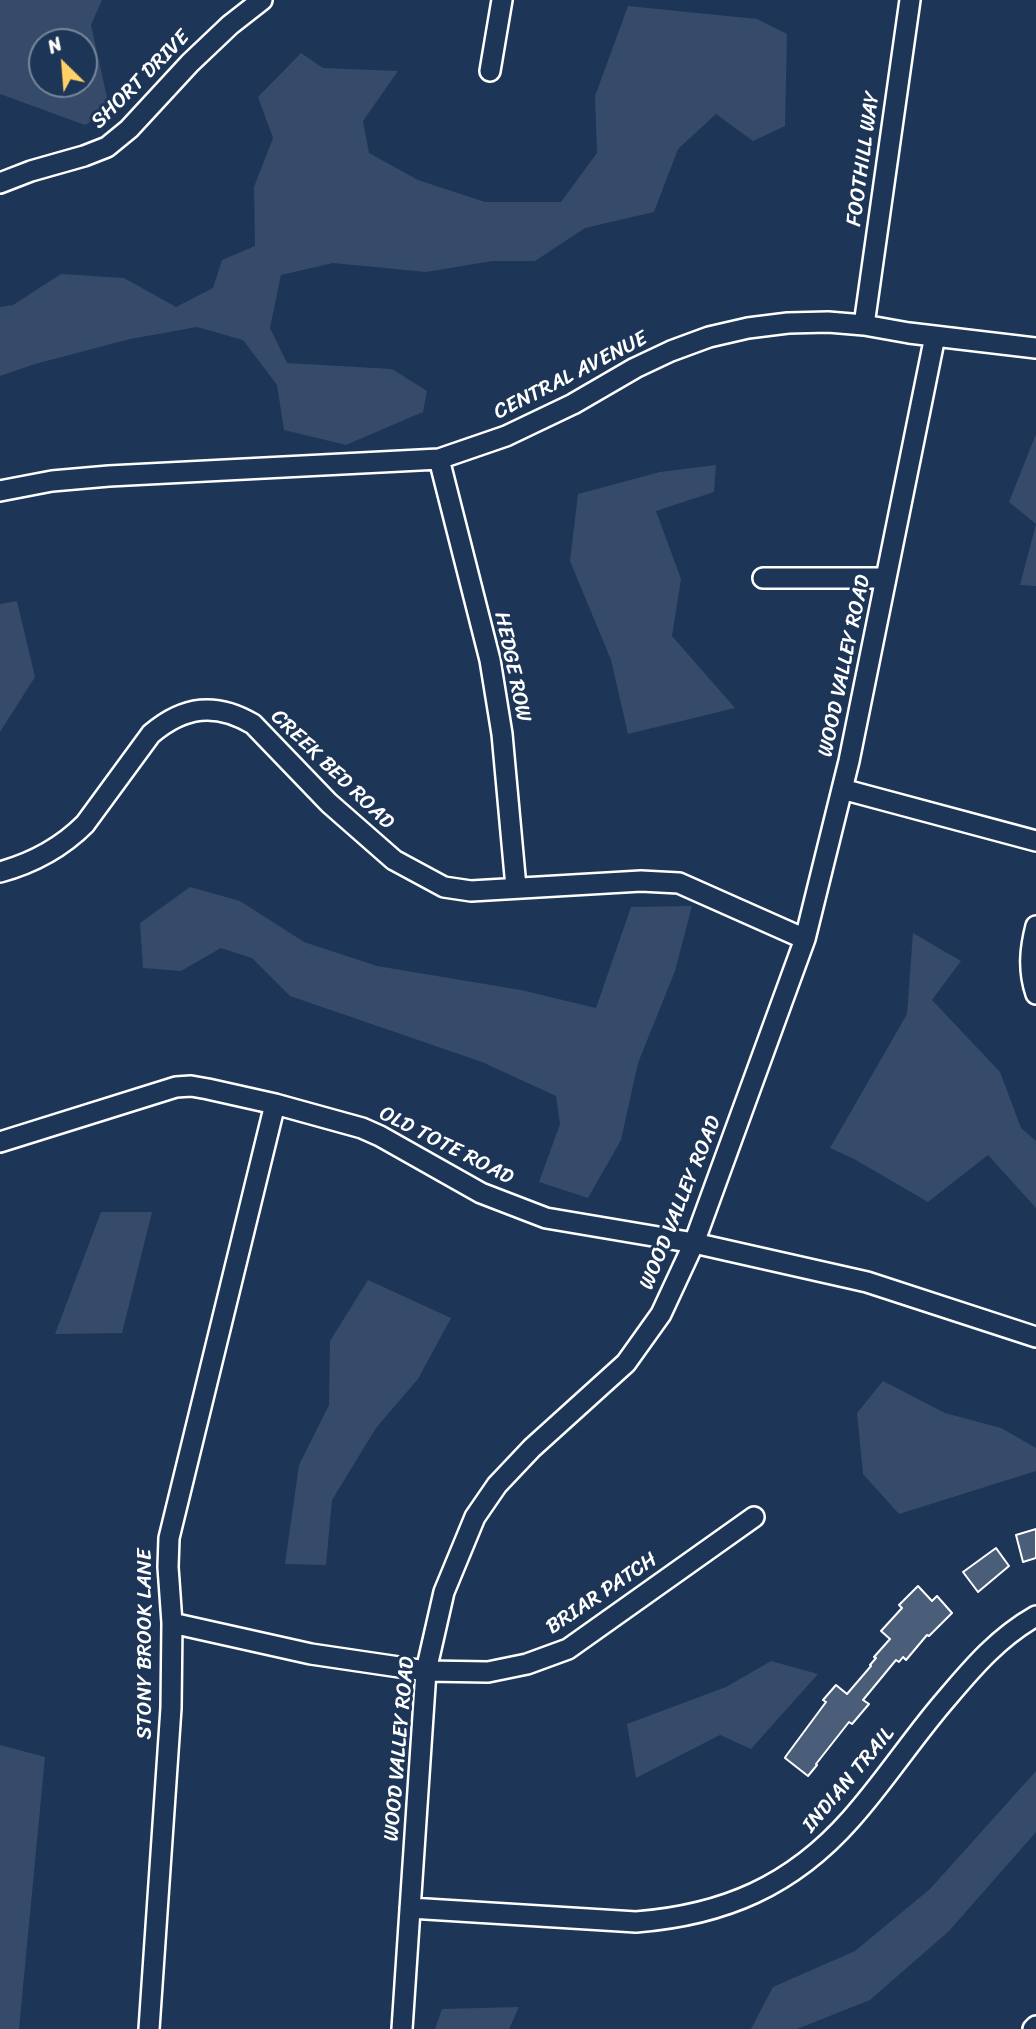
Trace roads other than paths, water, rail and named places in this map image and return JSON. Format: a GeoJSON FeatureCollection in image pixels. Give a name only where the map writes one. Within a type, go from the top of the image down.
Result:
{"type":"FeatureCollection","features":[{"type":"Feature","properties":{"kind":"street","name":"SHORT DRIVE"},"geometry":{"type":"LineString","coordinates":[[0,183],[107,147],[129,129],[190,63],[230,25],[262,0]]}},
{"type":"Feature","properties":{"kind":"street"},"geometry":{"type":"LineString","coordinates":[[490,71],[502,0]]}},
{"type":"Feature","properties":{"kind":"street","name":"FOOTHILL WAY"},"geometry":{"type":"LineString","coordinates":[[864,325],[910,0]]}},
{"type":"Feature","properties":{"kind":"street","name":"CENTRAL AVENUE"},"geometry":{"type":"LineString","coordinates":[[0,491],[52,481],[109,476],[439,459],[506,436],[573,404],[635,368],[671,351],[709,337],[748,328],[828,322],[1036,348]]}},
{"type":"Feature","properties":{"kind":"street","name":"WOOD VALLEY ROAD"},"geometry":{"type":"LineString","coordinates":[[402,2029],[426,1671],[444,1592],[475,1517],[497,1485],[532,1448],[626,1363],[661,1314],[694,1243],[805,939],[842,789],[935,336]]}},
{"type":"Feature","properties":{"kind":"street","name":"HEDGE ROW"},"geometry":{"type":"LineString","coordinates":[[439,459],[492,672],[502,734],[516,887]]}},
{"type":"Feature","properties":{"kind":"street"},"geometry":{"type":"LineString","coordinates":[[763,578],[886,578]]}},
{"type":"Feature","properties":{"kind":"street","name":"CREEK BED ROAD"},"geometry":{"type":"LineString","coordinates":[[0,872],[49,853],[77,832],[151,734],[163,724],[192,711],[208,709],[224,711],[253,724],[329,803],[394,860],[444,887],[471,891],[641,881],[679,883],[805,939]]}},
{"type":"Feature","properties":{"kind":"street"},"geometry":{"type":"LineString","coordinates":[[842,789],[1036,841]]}},
{"type":"Feature","properties":{"kind":"street"},"geometry":{"type":"LineString","coordinates":[[1036,926],[1030,957],[1036,994]]}},
{"type":"Feature","properties":{"kind":"street","name":"OLD TOTE ROAD"},"geometry":{"type":"LineString","coordinates":[[0,1142],[176,1087],[208,1089],[362,1128],[481,1194],[547,1218],[694,1243],[867,1282],[1036,1337]]}},
{"type":"Feature","properties":{"kind":"street","name":"STONY BROOK LANE"},"geometry":{"type":"LineString","coordinates":[[149,2029],[171,1708],[169,1538],[275,1104]]}},
{"type":"Feature","properties":{"kind":"street","name":"BRIAR PATCH"},"geometry":{"type":"LineString","coordinates":[[172,1623],[312,1654],[426,1671],[488,1672],[527,1664],[568,1649],[754,1517]]}},
{"type":"Feature","properties":{"kind":"street","name":"INDIAN TRAIL"},"geometry":{"type":"LineString","coordinates":[[410,1908],[636,1922],[697,1914],[755,1893],[807,1861],[830,1841],[852,1818],[978,1662],[1006,1635],[1036,1616]]}}]}
